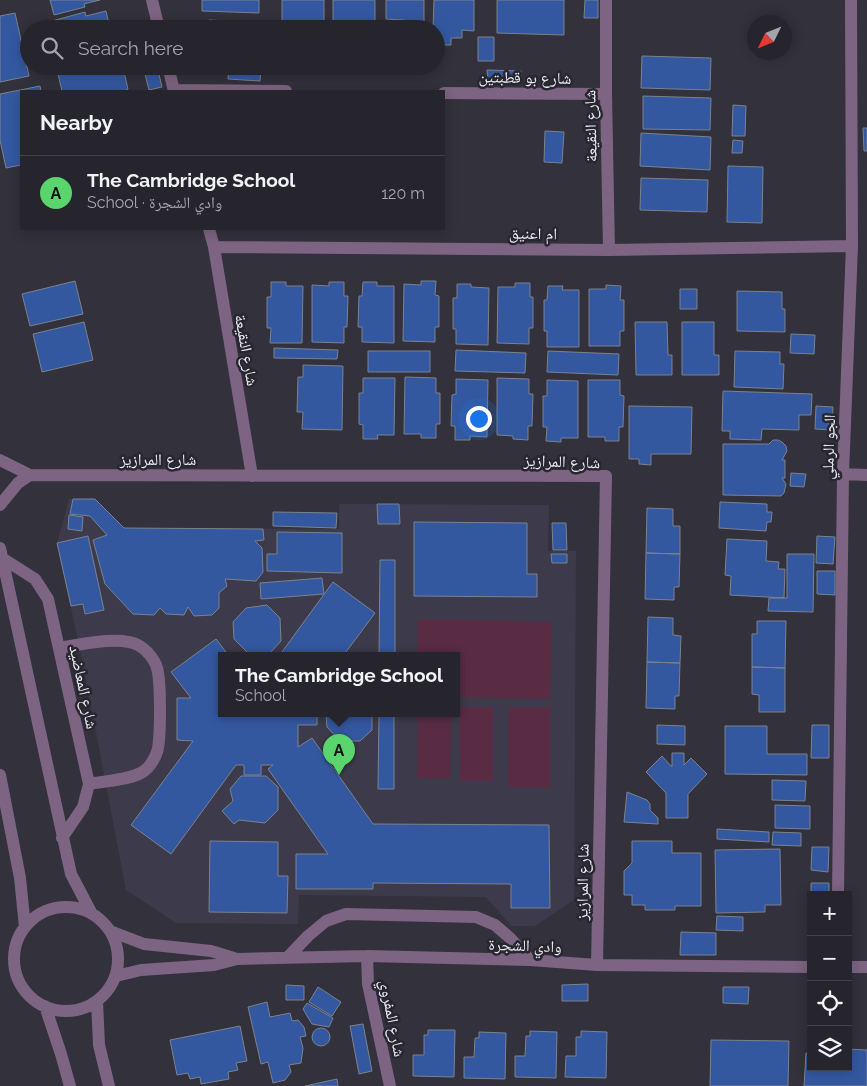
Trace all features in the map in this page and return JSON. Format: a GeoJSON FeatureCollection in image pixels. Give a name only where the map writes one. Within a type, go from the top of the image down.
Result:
{"type":"FeatureCollection","features":[{"type":"Feature","properties":{"kind":"street"},"geometry":{"type":"LineString","coordinates":[[152,0],[157,20]]}},
{"type":"Feature","properties":{"kind":"street","name":"شارع النقيعة"},"geometry":{"type":"LineString","coordinates":[[606,0],[609,250]]}},
{"type":"Feature","properties":{"kind":"street","name":"الجو الرملي"},"geometry":{"type":"LineString","coordinates":[[838,891],[843,474],[852,246],[851,0]]}},
{"type":"Feature","properties":{"kind":"street"},"geometry":{"type":"LineString","coordinates":[[170,75],[174,90]]}},
{"type":"Feature","properties":{"kind":"street","name":"شارع بو قطبتين"},"geometry":{"type":"LineString","coordinates":[[445,93],[606,94]]}},
{"type":"Feature","properties":{"kind":"street","name":"شارع النقيعة"},"geometry":{"type":"LineString","coordinates":[[209,230],[214,247],[252,476]]}},
{"type":"Feature","properties":{"kind":"street","name":"ام اعنيق"},"geometry":{"type":"LineString","coordinates":[[214,247],[609,250],[852,246]]}},
{"type":"Feature","properties":{"kind":"street","name":"شارع المرازيز"},"geometry":{"type":"LineString","coordinates":[[0,460],[30,475],[606,476],[597,965]]}},
{"type":"Feature","properties":{"kind":"street"},"geometry":{"type":"LineString","coordinates":[[843,474],[867,475]]}},
{"type":"Feature","properties":{"kind":"street"},"geometry":{"type":"LineString","coordinates":[[0,505],[18,483],[30,475]]}},
{"type":"Feature","properties":{"kind":"street","name":"شارع المعاضيد"},"geometry":{"type":"LineString","coordinates":[[1,553],[35,579],[48,599],[89,784],[83,807],[62,838]]}},
{"type":"Feature","properties":{"kind":"street","name":"شارع المعاضيد"},"geometry":{"type":"LineString","coordinates":[[1,553],[70,874],[92,914]]}},
{"type":"Feature","properties":{"kind":"street"},"geometry":{"type":"LineString","coordinates":[[59,648],[94,642],[127,641],[139,645],[157,666],[160,681],[160,711],[157,751],[151,763],[144,771],[134,776],[89,784]]}},
{"type":"Feature","properties":{"kind":"street"},"geometry":{"type":"LineString","coordinates":[[0,775],[20,878],[25,927]]}},
{"type":"Feature","properties":{"kind":"street"},"geometry":{"type":"LineString","coordinates":[[56,908],[74,908],[92,914],[102,921],[110,931],[118,953],[116,976],[109,990],[97,1001],[72,1011],[62,1011],[44,1006],[26,992],[16,971],[15,948],[25,927],[33,918],[56,908]]}},
{"type":"Feature","properties":{"kind":"street"},"geometry":{"type":"LineString","coordinates":[[287,958],[308,936],[326,921],[346,914],[476,917],[496,925],[530,960]]}},
{"type":"Feature","properties":{"kind":"street","name":"وادي الشجرة"},"geometry":{"type":"LineString","coordinates":[[110,931],[144,944],[211,951],[237,960]]}},
{"type":"Feature","properties":{"kind":"street","name":"وادي الشجرة"},"geometry":{"type":"LineString","coordinates":[[116,976],[141,970],[214,965],[237,960],[367,956],[530,960],[597,965],[807,967]]}},
{"type":"Feature","properties":{"kind":"street","name":"شارع المفروي"},"geometry":{"type":"LineString","coordinates":[[367,956],[368,984],[390,1086]]}},
{"type":"Feature","properties":{"kind":"street"},"geometry":{"type":"LineString","coordinates":[[852,967],[867,967]]}},
{"type":"Feature","properties":{"kind":"street"},"geometry":{"type":"LineString","coordinates":[[97,1001],[99,1044],[109,1086]]}},
{"type":"Feature","properties":{"kind":"street"},"geometry":{"type":"LineString","coordinates":[[44,1006],[70,1086]]}},
{"type":"Feature","properties":{"kind":"shaded area"},"geometry":{"type":"Polygon","coordinates":[[[69,499],[95,499],[125,528],[339,529],[339,504],[549,505],[548,551],[576,551],[574,900],[535,926],[511,926],[486,897],[299,895],[298,924],[176,923],[126,890],[82,659],[57,543],[69,499]]]}},
{"type":"Feature","properties":{"kind":"shaded area"},"geometry":{"type":"Polygon","coordinates":[[[418,619],[552,622],[550,699],[460,697],[460,652],[417,652],[418,619]]]}},
{"type":"Feature","properties":{"kind":"shaded area"},"geometry":{"type":"Polygon","coordinates":[[[460,707],[493,707],[493,781],[460,781],[460,707]]]}},
{"type":"Feature","properties":{"kind":"shaded area"},"geometry":{"type":"Polygon","coordinates":[[[509,707],[550,707],[550,788],[508,787],[509,707]]]}},
{"type":"Feature","properties":{"kind":"shaded area"},"geometry":{"type":"Polygon","coordinates":[[[418,717],[451,717],[450,778],[417,778],[418,717]]]}},
{"type":"Feature","properties":{"kind":"building"},"geometry":{"type":"Polygon","coordinates":[[[50,0],[100,0],[84,4],[85,7],[54,15],[50,0]]]}},
{"type":"Feature","properties":{"kind":"building"},"geometry":{"type":"Polygon","coordinates":[[[202,0],[259,0],[259,13],[202,11],[202,0]]]}},
{"type":"Feature","properties":{"kind":"building"},"geometry":{"type":"Polygon","coordinates":[[[282,0],[324,0],[324,20],[282,20],[282,0]]]}},
{"type":"Feature","properties":{"kind":"building"},"geometry":{"type":"Polygon","coordinates":[[[333,0],[375,0],[375,20],[333,20],[333,0]]]}},
{"type":"Feature","properties":{"kind":"building"},"geometry":{"type":"Polygon","coordinates":[[[386,0],[424,0],[424,20],[386,19],[386,0]]]}},
{"type":"Feature","properties":{"kind":"building"},"geometry":{"type":"Polygon","coordinates":[[[434,0],[474,0],[474,31],[462,30],[462,38],[451,38],[451,45],[445,45],[445,20],[433,20],[434,0]]]}},
{"type":"Feature","properties":{"kind":"building"},"geometry":{"type":"Polygon","coordinates":[[[497,0],[564,0],[564,35],[497,33],[497,0]]]}},
{"type":"Feature","properties":{"kind":"building"},"geometry":{"type":"Polygon","coordinates":[[[585,0],[598,0],[598,18],[584,18],[585,0]]]}},
{"type":"Feature","properties":{"kind":"building"},"geometry":{"type":"Polygon","coordinates":[[[106,11],[108,20],[56,20],[85,12],[86,16],[106,11]]]}},
{"type":"Feature","properties":{"kind":"building"},"geometry":{"type":"Polygon","coordinates":[[[15,13],[20,36],[20,75],[29,76],[0,82],[0,16],[15,13]]]}},
{"type":"Feature","properties":{"kind":"building"},"geometry":{"type":"Polygon","coordinates":[[[478,37],[494,37],[494,61],[478,61],[478,37]]]}},
{"type":"Feature","properties":{"kind":"building"},"geometry":{"type":"Polygon","coordinates":[[[642,56],[711,58],[710,90],[641,88],[642,56]]]}},
{"type":"Feature","properties":{"kind":"building"},"geometry":{"type":"Polygon","coordinates":[[[487,70],[521,71],[521,81],[488,81],[487,70]]]}},
{"type":"Feature","properties":{"kind":"building"},"geometry":{"type":"Polygon","coordinates":[[[58,75],[125,75],[128,89],[126,90],[62,90],[58,75]]]}},
{"type":"Feature","properties":{"kind":"building"},"geometry":{"type":"Polygon","coordinates":[[[145,75],[159,75],[162,87],[149,90],[145,75]]]}},
{"type":"Feature","properties":{"kind":"building"},"geometry":{"type":"Polygon","coordinates":[[[228,75],[260,75],[260,81],[228,79],[228,75]]]}},
{"type":"Feature","properties":{"kind":"building"},"geometry":{"type":"Polygon","coordinates":[[[40,86],[41,90],[20,90],[40,86]]]}},
{"type":"Feature","properties":{"kind":"building"},"geometry":{"type":"Polygon","coordinates":[[[20,90],[20,165],[6,168],[0,140],[0,94],[20,90]]]}},
{"type":"Feature","properties":{"kind":"building"},"geometry":{"type":"Polygon","coordinates":[[[643,96],[711,98],[710,130],[643,129],[643,96]]]}},
{"type":"Feature","properties":{"kind":"building"},"geometry":{"type":"Polygon","coordinates":[[[733,105],[746,106],[745,136],[732,136],[733,105]]]}},
{"type":"Feature","properties":{"kind":"building"},"geometry":{"type":"Polygon","coordinates":[[[863,128],[867,128],[867,151],[864,151],[863,128]]]}},
{"type":"Feature","properties":{"kind":"building"},"geometry":{"type":"Polygon","coordinates":[[[545,131],[564,132],[562,163],[544,162],[545,131]]]}},
{"type":"Feature","properties":{"kind":"building"},"geometry":{"type":"Polygon","coordinates":[[[641,133],[711,137],[710,170],[640,166],[641,133]]]}},
{"type":"Feature","properties":{"kind":"building"},"geometry":{"type":"Polygon","coordinates":[[[733,140],[743,141],[742,153],[732,153],[733,140]]]}},
{"type":"Feature","properties":{"kind":"building"},"geometry":{"type":"Polygon","coordinates":[[[728,166],[763,167],[762,223],[727,222],[728,166]]]}},
{"type":"Feature","properties":{"kind":"building"},"geometry":{"type":"Polygon","coordinates":[[[641,178],[708,180],[707,212],[640,210],[641,178]]]}},
{"type":"Feature","properties":{"kind":"building"},"geometry":{"type":"Polygon","coordinates":[[[75,281],[83,314],[30,326],[22,294],[75,281]]]}},
{"type":"Feature","properties":{"kind":"building"},"geometry":{"type":"Polygon","coordinates":[[[421,281],[436,281],[435,295],[439,296],[439,327],[435,327],[435,342],[403,341],[404,284],[421,285],[421,281]]]}},
{"type":"Feature","properties":{"kind":"building"},"geometry":{"type":"Polygon","coordinates":[[[271,282],[286,282],[286,286],[303,286],[302,343],[270,343],[271,328],[267,328],[267,297],[271,297],[271,282]]]}},
{"type":"Feature","properties":{"kind":"building"},"geometry":{"type":"Polygon","coordinates":[[[329,282],[344,282],[344,296],[348,296],[347,327],[344,327],[344,343],[312,342],[312,285],[329,286],[329,282]]]}},
{"type":"Feature","properties":{"kind":"building"},"geometry":{"type":"Polygon","coordinates":[[[363,282],[377,282],[377,286],[394,286],[394,343],[362,342],[362,327],[358,327],[359,296],[362,296],[363,282]]]}},
{"type":"Feature","properties":{"kind":"building"},"geometry":{"type":"Polygon","coordinates":[[[515,283],[530,283],[530,297],[533,297],[533,328],[529,328],[529,344],[497,343],[498,287],[515,287],[515,283]]]}},
{"type":"Feature","properties":{"kind":"building"},"geometry":{"type":"Polygon","coordinates":[[[457,284],[471,284],[471,287],[489,288],[488,345],[456,344],[456,329],[453,329],[453,298],[457,298],[457,284]]]}},
{"type":"Feature","properties":{"kind":"building"},"geometry":{"type":"Polygon","coordinates":[[[606,285],[621,286],[620,300],[624,300],[624,331],[620,331],[620,346],[589,346],[589,289],[606,289],[606,285]]]}},
{"type":"Feature","properties":{"kind":"building"},"geometry":{"type":"Polygon","coordinates":[[[548,286],[563,286],[562,290],[579,290],[579,347],[547,347],[547,331],[544,331],[544,300],[547,300],[548,286]]]}},
{"type":"Feature","properties":{"kind":"building"},"geometry":{"type":"Polygon","coordinates":[[[680,289],[697,289],[697,309],[680,309],[680,289]]]}},
{"type":"Feature","properties":{"kind":"building"},"geometry":{"type":"Polygon","coordinates":[[[737,291],[782,292],[782,309],[785,309],[785,332],[737,331],[737,291]]]}},
{"type":"Feature","properties":{"kind":"building"},"geometry":{"type":"Polygon","coordinates":[[[84,322],[93,360],[42,372],[33,334],[84,322]]]}},
{"type":"Feature","properties":{"kind":"building"},"geometry":{"type":"Polygon","coordinates":[[[635,322],[667,322],[668,355],[672,355],[672,375],[636,375],[635,322]]]}},
{"type":"Feature","properties":{"kind":"building"},"geometry":{"type":"Polygon","coordinates":[[[682,322],[714,322],[714,355],[719,355],[719,375],[682,375],[682,322]]]}},
{"type":"Feature","properties":{"kind":"building"},"geometry":{"type":"Polygon","coordinates":[[[791,334],[815,335],[814,354],[790,353],[791,334]]]}},
{"type":"Feature","properties":{"kind":"building"},"geometry":{"type":"Polygon","coordinates":[[[274,348],[338,350],[337,359],[274,358],[274,348]]]}},
{"type":"Feature","properties":{"kind":"building"},"geometry":{"type":"Polygon","coordinates":[[[456,350],[526,353],[525,373],[455,371],[456,350]]]}},
{"type":"Feature","properties":{"kind":"building"},"geometry":{"type":"Polygon","coordinates":[[[368,351],[430,351],[430,372],[368,372],[368,351]]]}},
{"type":"Feature","properties":{"kind":"building"},"geometry":{"type":"Polygon","coordinates":[[[548,351],[619,354],[618,375],[547,372],[548,351]]]}},
{"type":"Feature","properties":{"kind":"building"},"geometry":{"type":"Polygon","coordinates":[[[735,351],[780,352],[780,364],[784,364],[783,389],[734,387],[735,351]]]}},
{"type":"Feature","properties":{"kind":"building"},"geometry":{"type":"Polygon","coordinates":[[[303,365],[343,366],[342,430],[302,429],[303,412],[297,412],[298,377],[303,377],[303,365]]]}},
{"type":"Feature","properties":{"kind":"building"},"geometry":{"type":"Polygon","coordinates":[[[405,377],[436,378],[436,393],[440,393],[440,424],[436,424],[436,438],[421,438],[421,434],[404,434],[405,377]]]}},
{"type":"Feature","properties":{"kind":"building"},"geometry":{"type":"Polygon","coordinates":[[[363,378],[395,378],[394,435],[377,435],[378,439],[363,439],[363,425],[359,424],[359,393],[363,393],[363,378]]]}},
{"type":"Feature","properties":{"kind":"building"},"geometry":{"type":"Polygon","coordinates":[[[497,378],[529,379],[529,394],[533,394],[532,426],[528,426],[528,440],[513,439],[513,436],[497,435],[497,378]]]}},
{"type":"Feature","properties":{"kind":"building"},"geometry":{"type":"Polygon","coordinates":[[[456,379],[488,380],[487,437],[470,436],[470,440],[455,440],[455,426],[451,426],[452,395],[456,394],[456,379]]]}},
{"type":"Feature","properties":{"kind":"building"},"geometry":{"type":"Polygon","coordinates":[[[547,380],[578,381],[578,438],[561,438],[561,442],[546,441],[547,427],[543,427],[543,396],[547,396],[547,380]]]}},
{"type":"Feature","properties":{"kind":"building"},"geometry":{"type":"Polygon","coordinates":[[[588,380],[620,380],[620,395],[624,396],[623,427],[619,427],[619,441],[605,441],[605,437],[588,437],[588,380]]]}},
{"type":"Feature","properties":{"kind":"building"},"geometry":{"type":"Polygon","coordinates":[[[723,391],[812,394],[811,415],[799,415],[799,430],[762,429],[761,440],[730,439],[730,431],[722,431],[723,391]]]}},
{"type":"Feature","properties":{"kind":"building"},"geometry":{"type":"Polygon","coordinates":[[[629,406],[692,407],[691,454],[651,454],[651,465],[639,464],[639,459],[629,459],[629,406]]]}},
{"type":"Feature","properties":{"kind":"building"},"geometry":{"type":"Polygon","coordinates":[[[816,406],[833,407],[832,430],[815,429],[816,406]]]}},
{"type":"Feature","properties":{"kind":"building"},"geometry":{"type":"Polygon","coordinates":[[[773,440],[778,440],[786,446],[787,451],[782,460],[785,460],[785,478],[782,478],[786,484],[784,493],[781,496],[723,495],[723,444],[769,444],[773,440]]]}},
{"type":"Feature","properties":{"kind":"building"},"geometry":{"type":"Polygon","coordinates":[[[791,473],[806,474],[804,487],[790,486],[791,473]]]}},
{"type":"Feature","properties":{"kind":"building"},"geometry":{"type":"Polygon","coordinates":[[[73,499],[95,499],[124,528],[263,529],[264,540],[255,541],[262,548],[263,572],[256,581],[225,579],[227,586],[219,593],[219,608],[212,615],[194,616],[188,607],[184,615],[166,614],[160,608],[154,615],[133,614],[105,584],[93,540],[107,535],[90,516],[70,514],[73,499]]]}},
{"type":"Feature","properties":{"kind":"building"},"geometry":{"type":"Polygon","coordinates":[[[720,502],[767,504],[767,512],[772,512],[771,522],[767,522],[766,531],[719,528],[720,502]]]}},
{"type":"Feature","properties":{"kind":"building"},"geometry":{"type":"Polygon","coordinates":[[[377,504],[399,504],[400,524],[378,524],[377,504]]]}},
{"type":"Feature","properties":{"kind":"building"},"geometry":{"type":"Polygon","coordinates":[[[647,508],[673,509],[673,526],[680,526],[680,554],[646,553],[647,508]]]}},
{"type":"Feature","properties":{"kind":"building"},"geometry":{"type":"Polygon","coordinates":[[[273,512],[337,513],[336,528],[273,526],[273,512]]]}},
{"type":"Feature","properties":{"kind":"building"},"geometry":{"type":"Polygon","coordinates":[[[69,515],[83,517],[82,531],[68,529],[69,515]]]}},
{"type":"Feature","properties":{"kind":"building"},"geometry":{"type":"Polygon","coordinates":[[[414,522],[527,523],[527,574],[537,574],[537,597],[414,596],[414,522]]]}},
{"type":"Feature","properties":{"kind":"building"},"geometry":{"type":"Polygon","coordinates":[[[552,523],[566,523],[567,550],[553,550],[552,523]]]}},
{"type":"Feature","properties":{"kind":"building"},"geometry":{"type":"Polygon","coordinates":[[[277,532],[342,533],[342,573],[267,571],[267,554],[277,554],[277,532]]]}},
{"type":"Feature","properties":{"kind":"building"},"geometry":{"type":"Polygon","coordinates":[[[88,536],[104,610],[85,614],[83,604],[71,606],[57,543],[88,536]]]}},
{"type":"Feature","properties":{"kind":"building"},"geometry":{"type":"Polygon","coordinates":[[[817,536],[835,537],[833,564],[816,563],[817,536]]]}},
{"type":"Feature","properties":{"kind":"building"},"geometry":{"type":"Polygon","coordinates":[[[727,539],[767,541],[766,561],[779,562],[778,569],[785,569],[784,598],[730,595],[731,576],[725,575],[727,539]]]}},
{"type":"Feature","properties":{"kind":"building"},"geometry":{"type":"Polygon","coordinates":[[[646,553],[680,554],[679,587],[674,587],[674,600],[645,599],[646,553]]]}},
{"type":"Feature","properties":{"kind":"building"},"geometry":{"type":"Polygon","coordinates":[[[551,554],[567,554],[567,563],[552,563],[551,554]]]}},
{"type":"Feature","properties":{"kind":"building"},"geometry":{"type":"Polygon","coordinates":[[[787,554],[814,554],[813,612],[768,611],[769,598],[787,598],[787,554]]]}},
{"type":"Feature","properties":{"kind":"building"},"geometry":{"type":"Polygon","coordinates":[[[380,560],[395,560],[395,652],[379,652],[380,560]]]}},
{"type":"Feature","properties":{"kind":"building"},"geometry":{"type":"Polygon","coordinates":[[[817,571],[835,571],[835,595],[817,594],[817,571]]]}},
{"type":"Feature","properties":{"kind":"building"},"geometry":{"type":"Polygon","coordinates":[[[322,578],[324,594],[261,599],[260,583],[322,578]]]}},
{"type":"Feature","properties":{"kind":"building"},"geometry":{"type":"Polygon","coordinates":[[[333,582],[375,613],[346,652],[282,652],[333,582]]]}},
{"type":"Feature","properties":{"kind":"building"},"geometry":{"type":"Polygon","coordinates":[[[267,605],[280,618],[281,641],[271,652],[247,652],[234,639],[233,622],[246,608],[267,605]]]}},
{"type":"Feature","properties":{"kind":"building"},"geometry":{"type":"Polygon","coordinates":[[[648,617],[673,618],[673,635],[681,636],[680,663],[647,662],[648,617]]]}},
{"type":"Feature","properties":{"kind":"building"},"geometry":{"type":"Polygon","coordinates":[[[757,621],[786,621],[785,668],[752,667],[752,634],[757,634],[757,621]]]}},
{"type":"Feature","properties":{"kind":"building"},"geometry":{"type":"Polygon","coordinates":[[[216,639],[226,652],[218,652],[218,717],[317,717],[317,725],[298,725],[298,747],[312,738],[373,824],[549,825],[550,908],[511,908],[511,884],[373,883],[373,889],[296,889],[296,854],[328,854],[268,769],[273,765],[261,765],[261,775],[244,775],[244,765],[236,765],[171,854],[131,825],[193,741],[177,740],[177,698],[191,698],[171,672],[216,639]]]}},
{"type":"Feature","properties":{"kind":"building"},"geometry":{"type":"Polygon","coordinates":[[[647,662],[680,663],[679,696],[675,696],[675,709],[646,708],[647,662]]]}},
{"type":"Feature","properties":{"kind":"building"},"geometry":{"type":"Polygon","coordinates":[[[752,667],[785,668],[785,712],[759,712],[759,695],[752,694],[752,667]]]}},
{"type":"Feature","properties":{"kind":"building"},"geometry":{"type":"Polygon","coordinates":[[[326,717],[372,717],[372,730],[360,741],[340,741],[327,727],[326,717]]]}},
{"type":"Feature","properties":{"kind":"building"},"geometry":{"type":"Polygon","coordinates":[[[379,717],[394,717],[394,789],[378,789],[379,717]]]}},
{"type":"Feature","properties":{"kind":"building"},"geometry":{"type":"Polygon","coordinates":[[[657,725],[685,726],[685,745],[657,744],[657,725]]]}},
{"type":"Feature","properties":{"kind":"building"},"geometry":{"type":"Polygon","coordinates":[[[812,725],[829,725],[829,758],[811,758],[812,725]]]}},
{"type":"Feature","properties":{"kind":"building"},"geometry":{"type":"Polygon","coordinates":[[[725,726],[767,726],[767,754],[807,754],[807,775],[725,774],[725,726]]]}},
{"type":"Feature","properties":{"kind":"building"},"geometry":{"type":"Polygon","coordinates":[[[672,753],[684,753],[684,765],[691,758],[707,774],[688,794],[688,818],[666,818],[666,793],[646,772],[662,756],[672,767],[672,753]]]}},
{"type":"Feature","properties":{"kind":"building"},"geometry":{"type":"Polygon","coordinates":[[[241,776],[266,776],[278,787],[278,810],[265,823],[239,820],[234,824],[222,811],[233,801],[230,789],[241,776]]]}},
{"type":"Feature","properties":{"kind":"building"},"geometry":{"type":"Polygon","coordinates":[[[772,780],[806,781],[805,801],[772,800],[772,780]]]}},
{"type":"Feature","properties":{"kind":"building"},"geometry":{"type":"Polygon","coordinates":[[[627,792],[647,800],[650,804],[650,810],[658,818],[658,824],[624,822],[627,792]]]}},
{"type":"Feature","properties":{"kind":"building"},"geometry":{"type":"Polygon","coordinates":[[[775,805],[810,806],[810,829],[775,828],[775,805]]]}},
{"type":"Feature","properties":{"kind":"building"},"geometry":{"type":"Polygon","coordinates":[[[717,829],[769,832],[769,842],[717,839],[717,829]]]}},
{"type":"Feature","properties":{"kind":"building"},"geometry":{"type":"Polygon","coordinates":[[[773,832],[801,833],[801,846],[772,845],[773,832]]]}},
{"type":"Feature","properties":{"kind":"building"},"geometry":{"type":"Polygon","coordinates":[[[210,841],[278,842],[278,876],[288,876],[287,913],[209,912],[210,841]]]}},
{"type":"Feature","properties":{"kind":"building"},"geometry":{"type":"Polygon","coordinates":[[[632,841],[672,841],[672,853],[701,853],[701,906],[675,906],[675,910],[645,910],[645,905],[632,905],[632,895],[624,895],[624,871],[632,863],[632,841]]]}},
{"type":"Feature","properties":{"kind":"building"},"geometry":{"type":"Polygon","coordinates":[[[812,847],[829,847],[828,872],[811,870],[812,847]]]}},
{"type":"Feature","properties":{"kind":"building"},"geometry":{"type":"Polygon","coordinates":[[[780,849],[781,905],[765,905],[765,912],[716,913],[715,850],[780,849]]]}},
{"type":"Feature","properties":{"kind":"building"},"geometry":{"type":"Polygon","coordinates":[[[811,883],[829,883],[829,891],[811,891],[811,883]]]}},
{"type":"Feature","properties":{"kind":"building"},"geometry":{"type":"Polygon","coordinates":[[[717,916],[743,917],[743,931],[716,930],[717,916]]]}},
{"type":"Feature","properties":{"kind":"building"},"geometry":{"type":"Polygon","coordinates":[[[681,932],[716,933],[716,955],[680,955],[681,932]]]}},
{"type":"Feature","properties":{"kind":"building"},"geometry":{"type":"Polygon","coordinates":[[[588,984],[588,1001],[562,1001],[562,985],[588,984]]]}},
{"type":"Feature","properties":{"kind":"building"},"geometry":{"type":"Polygon","coordinates":[[[286,985],[304,986],[304,1000],[286,1000],[286,985]]]}},
{"type":"Feature","properties":{"kind":"building"},"geometry":{"type":"Polygon","coordinates":[[[318,987],[341,1002],[332,1016],[309,1002],[318,987]]]}},
{"type":"Feature","properties":{"kind":"building"},"geometry":{"type":"Polygon","coordinates":[[[723,987],[749,987],[748,1004],[723,1003],[723,987]]]}},
{"type":"Feature","properties":{"kind":"building"},"geometry":{"type":"Polygon","coordinates":[[[267,1002],[270,1017],[290,1013],[292,1021],[298,1020],[304,1027],[306,1036],[300,1037],[303,1048],[301,1063],[289,1065],[291,1072],[285,1080],[273,1083],[268,1062],[261,1064],[248,1007],[267,1002]]]}},
{"type":"Feature","properties":{"kind":"building"},"geometry":{"type":"Polygon","coordinates":[[[307,1003],[333,1018],[329,1027],[312,1024],[303,1009],[307,1003]]]}},
{"type":"Feature","properties":{"kind":"building"},"geometry":{"type":"Polygon","coordinates":[[[363,1024],[372,1071],[359,1074],[350,1026],[363,1024]]]}},
{"type":"Feature","properties":{"kind":"building"},"geometry":{"type":"Polygon","coordinates":[[[240,1026],[247,1061],[236,1063],[238,1070],[228,1072],[229,1079],[201,1084],[200,1077],[190,1079],[188,1073],[177,1075],[170,1040],[240,1026]]]}},
{"type":"Feature","properties":{"kind":"building"},"geometry":{"type":"Polygon","coordinates":[[[317,1028],[325,1028],[330,1033],[328,1044],[317,1046],[312,1041],[312,1033],[317,1028]]]}},
{"type":"Feature","properties":{"kind":"building"},"geometry":{"type":"Polygon","coordinates":[[[428,1030],[455,1030],[454,1077],[413,1076],[413,1055],[424,1055],[424,1035],[428,1035],[428,1030]]]}},
{"type":"Feature","properties":{"kind":"building"},"geometry":{"type":"Polygon","coordinates":[[[530,1031],[557,1032],[556,1078],[515,1077],[515,1056],[525,1056],[526,1036],[530,1036],[530,1031]]]}},
{"type":"Feature","properties":{"kind":"building"},"geometry":{"type":"Polygon","coordinates":[[[581,1031],[607,1032],[606,1078],[565,1077],[566,1056],[576,1056],[576,1037],[581,1037],[581,1031]]]}},
{"type":"Feature","properties":{"kind":"building"},"geometry":{"type":"Polygon","coordinates":[[[479,1032],[506,1033],[505,1079],[464,1078],[464,1057],[474,1057],[475,1038],[479,1038],[479,1032]]]}},
{"type":"Feature","properties":{"kind":"building"},"geometry":{"type":"Polygon","coordinates":[[[711,1040],[789,1041],[788,1086],[710,1086],[711,1040]]]}},
{"type":"Feature","properties":{"kind":"building"},"geometry":{"type":"Polygon","coordinates":[[[852,1049],[867,1050],[867,1086],[804,1086],[806,1053],[807,1071],[852,1071],[852,1049]]]}},
{"type":"Feature","properties":{"kind":"building"},"geometry":{"type":"Polygon","coordinates":[[[337,1079],[338,1086],[305,1086],[337,1079]]]}},
{"type":"Feature","properties":{"kind":"place","name":"The Cambridge School"},"geometry":{"type":"Point","coordinates":[339,775]}}]}
